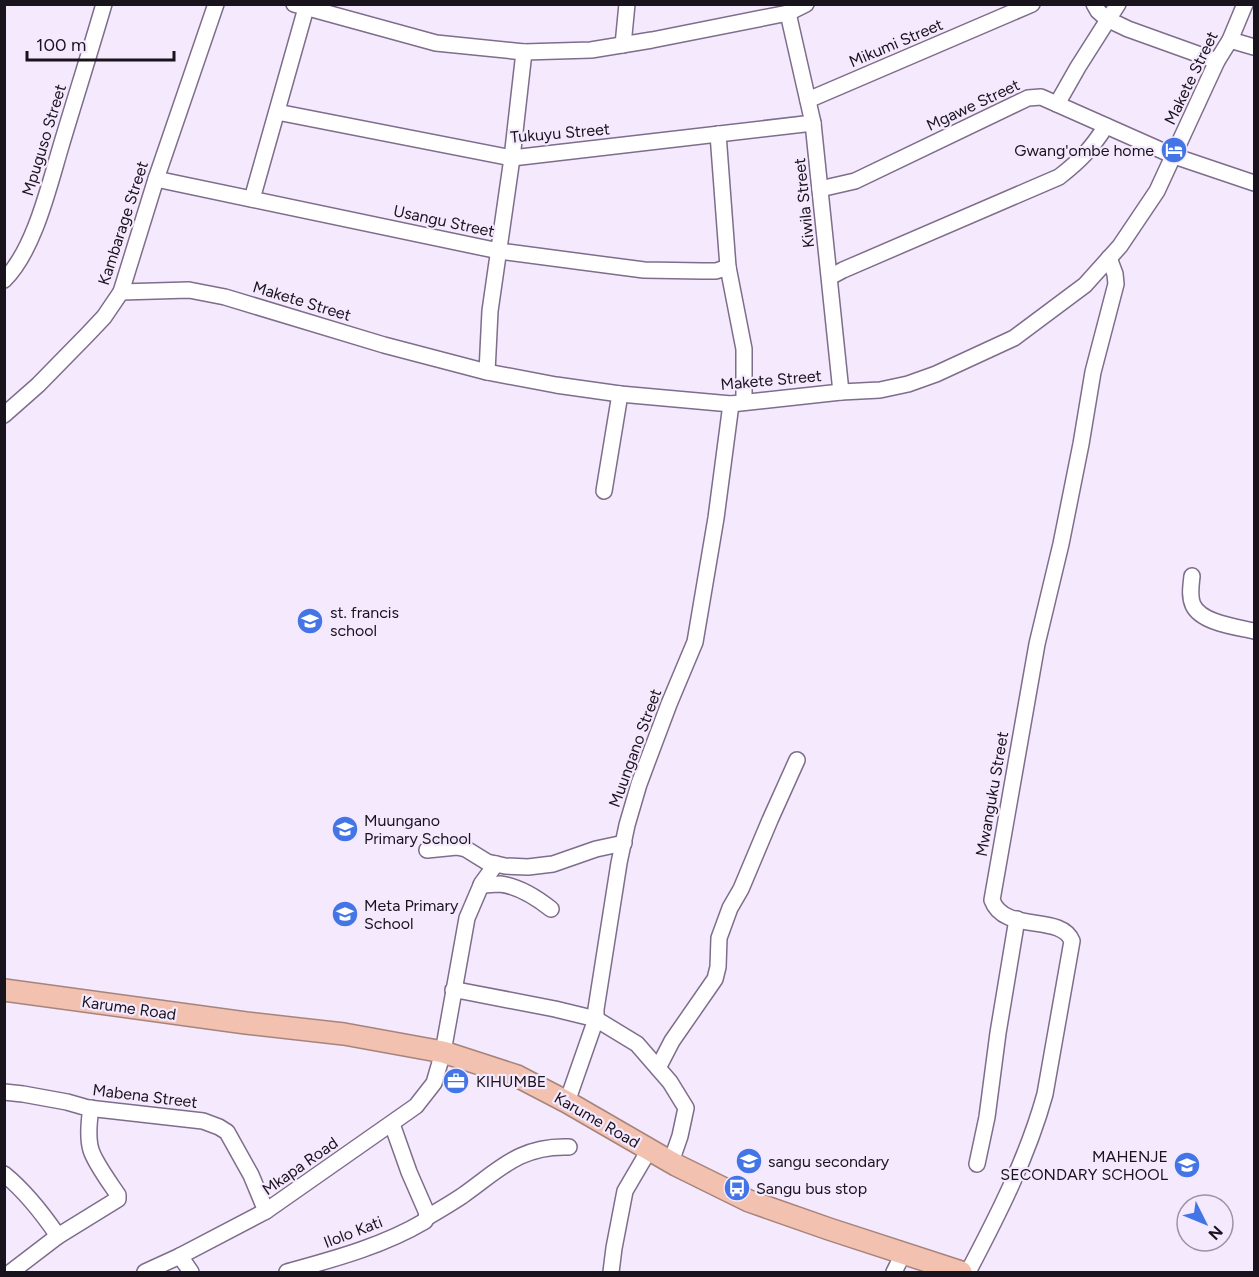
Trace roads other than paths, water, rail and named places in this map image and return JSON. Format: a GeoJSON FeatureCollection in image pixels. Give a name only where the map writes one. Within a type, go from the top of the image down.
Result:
{"type":"FeatureCollection","features":[{"type":"Feature","properties":{"kind":"highway","name":"Karume Road"},"geometry":{"type":"LineString","coordinates":[[4,990],[234,1022],[344,1034],[442,1052],[517,1076],[671,1162],[749,1201],[899,1263],[961,1272]]}},
{"type":"Feature","properties":{"kind":"street","name":"Mpuguso Street"},"geometry":{"type":"LineString","coordinates":[[7,273],[21,258],[39,218],[104,4]]}},
{"type":"Feature","properties":{"kind":"street","name":"Kambarage Street"},"geometry":{"type":"LineString","coordinates":[[4,416],[38,385],[104,317],[121,292],[156,179],[216,4]]}},
{"type":"Feature","properties":{"kind":"street"},"geometry":{"type":"LineString","coordinates":[[623,45],[627,4]]}},
{"type":"Feature","properties":{"kind":"street"},"geometry":{"type":"LineString","coordinates":[[252,199],[278,112],[300,6],[436,43],[524,52],[591,50],[623,45],[788,13],[806,4]]}},
{"type":"Feature","properties":{"kind":"street","name":"Mikumi Street"},"geometry":{"type":"LineString","coordinates":[[808,100],[1032,4]]}},
{"type":"Feature","properties":{"kind":"street"},"geometry":{"type":"LineString","coordinates":[[1094,4],[1107,19],[1128,29],[1217,62]]}},
{"type":"Feature","properties":{"kind":"street"},"geometry":{"type":"LineString","coordinates":[[1057,104],[1118,4]]}},
{"type":"Feature","properties":{"kind":"street","name":"Makete Street"},"geometry":{"type":"LineString","coordinates":[[121,292],[189,290],[225,297],[384,345],[487,372],[621,394],[737,403],[880,390],[908,384],[936,374],[1014,338],[1085,285],[1120,246],[1157,191],[1245,4]]}},
{"type":"Feature","properties":{"kind":"street","name":"Kiwila Street"},"geometry":{"type":"LineString","coordinates":[[788,13],[813,123],[841,392]]}},
{"type":"Feature","properties":{"kind":"street"},"geometry":{"type":"LineString","coordinates":[[1230,40],[1254,47]]}},
{"type":"Feature","properties":{"kind":"street"},"geometry":{"type":"LineString","coordinates":[[487,372],[490,311],[512,158],[524,52]]}},
{"type":"Feature","properties":{"kind":"street","name":"Mgawe Street"},"geometry":{"type":"LineString","coordinates":[[820,189],[855,181],[1028,98],[1041,97],[1174,156],[1254,183]]}},
{"type":"Feature","properties":{"kind":"street","name":"Tukuyu Street"},"geometry":{"type":"LineString","coordinates":[[278,112],[512,158],[813,123]]}},
{"type":"Feature","properties":{"kind":"street"},"geometry":{"type":"LineString","coordinates":[[830,277],[1059,177],[1083,158],[1106,126]]}},
{"type":"Feature","properties":{"kind":"street","name":"Muungano Street"},"geometry":{"type":"LineString","coordinates":[[567,1102],[596,1019],[624,843],[639,784],[695,642],[737,403],[744,349],[728,267],[718,135]]}},
{"type":"Feature","properties":{"kind":"street","name":"Usangu Street"},"geometry":{"type":"LineString","coordinates":[[156,179],[499,251],[644,270],[716,271],[728,267]]}},
{"type":"Feature","properties":{"kind":"street","name":"Mwanguku Street"},"geometry":{"type":"LineString","coordinates":[[968,1272],[986,1239],[1029,1145],[1039,1117],[1072,941],[1069,934],[1060,928],[1005,916],[994,906],[992,900],[1037,644],[1062,544],[1093,372],[1116,284],[1115,273],[1109,258]]}},
{"type":"Feature","properties":{"kind":"street"},"geometry":{"type":"LineString","coordinates":[[604,491],[621,394]]}},
{"type":"Feature","properties":{"kind":"street"},"geometry":{"type":"LineString","coordinates":[[1192,576],[1191,598],[1198,612],[1218,622],[1254,631]]}},
{"type":"Feature","properties":{"kind":"street"},"geometry":{"type":"LineString","coordinates":[[658,1068],[672,1041],[715,979],[718,967],[719,938],[730,908],[741,889],[797,760]]}},
{"type":"Feature","properties":{"kind":"street"},"geometry":{"type":"LineString","coordinates":[[427,850],[458,847],[466,849],[487,862],[528,867],[552,864],[596,849],[624,843]]}},
{"type":"Feature","properties":{"kind":"street","name":"Mkapa Road"},"geometry":{"type":"LineString","coordinates":[[145,1272],[266,1211],[416,1106],[434,1083],[467,918],[481,885],[496,864]]}},
{"type":"Feature","properties":{"kind":"street"},"geometry":{"type":"LineString","coordinates":[[481,885],[502,884],[515,888],[551,909]]}},
{"type":"Feature","properties":{"kind":"street"},"geometry":{"type":"LineString","coordinates":[[977,1164],[987,1117],[1017,919]]}},
{"type":"Feature","properties":{"kind":"street"},"geometry":{"type":"LineString","coordinates":[[453,990],[596,1019],[637,1044],[670,1082],[686,1108],[671,1162]]}},
{"type":"Feature","properties":{"kind":"street","name":"Mabena Street"},"geometry":{"type":"LineString","coordinates":[[4,1092],[91,1108],[203,1121],[219,1127],[227,1132],[251,1175],[266,1211]]}},
{"type":"Feature","properties":{"kind":"street"},"geometry":{"type":"LineString","coordinates":[[11,1272],[58,1236],[118,1197],[95,1160],[91,1149],[89,1138],[91,1108]]}},
{"type":"Feature","properties":{"kind":"street"},"geometry":{"type":"LineString","coordinates":[[392,1124],[408,1172],[424,1205],[427,1217]]}},
{"type":"Feature","properties":{"kind":"street","name":"Ilolo Kati"},"geometry":{"type":"LineString","coordinates":[[287,1272],[323,1268],[421,1224],[427,1217],[515,1158],[538,1149],[554,1146],[569,1147]]}},
{"type":"Feature","properties":{"kind":"street"},"geometry":{"type":"LineString","coordinates":[[611,1272],[625,1191],[649,1150]]}},
{"type":"Feature","properties":{"kind":"street"},"geometry":{"type":"LineString","coordinates":[[4,1174],[45,1218],[58,1236]]}},
{"type":"Feature","properties":{"kind":"street"},"geometry":{"type":"LineString","coordinates":[[180,1256],[190,1272]]}},
{"type":"Feature","properties":{"kind":"place","name":"Gwang'ombe home"},"geometry":{"type":"Point","coordinates":[1174,150]}},
{"type":"Feature","properties":{"kind":"place","name":"st. francis school"},"geometry":{"type":"Point","coordinates":[310,621]}},
{"type":"Feature","properties":{"kind":"place","name":"Muungano Primary School"},"geometry":{"type":"Point","coordinates":[345,829]}},
{"type":"Feature","properties":{"kind":"place","name":"Meta Primary School"},"geometry":{"type":"Point","coordinates":[345,914]}},
{"type":"Feature","properties":{"kind":"place","name":"KIHUMBE"},"geometry":{"type":"Point","coordinates":[456,1081]}},
{"type":"Feature","properties":{"kind":"place","name":"sangu secondary"},"geometry":{"type":"Point","coordinates":[749,1161]}},
{"type":"Feature","properties":{"kind":"place","name":"MAHENJE SECONDARY SCHOOL"},"geometry":{"type":"Point","coordinates":[1187,1165]}},
{"type":"Feature","properties":{"kind":"place","name":"Sangu bus stop"},"geometry":{"type":"Point","coordinates":[737,1188]}}]}
